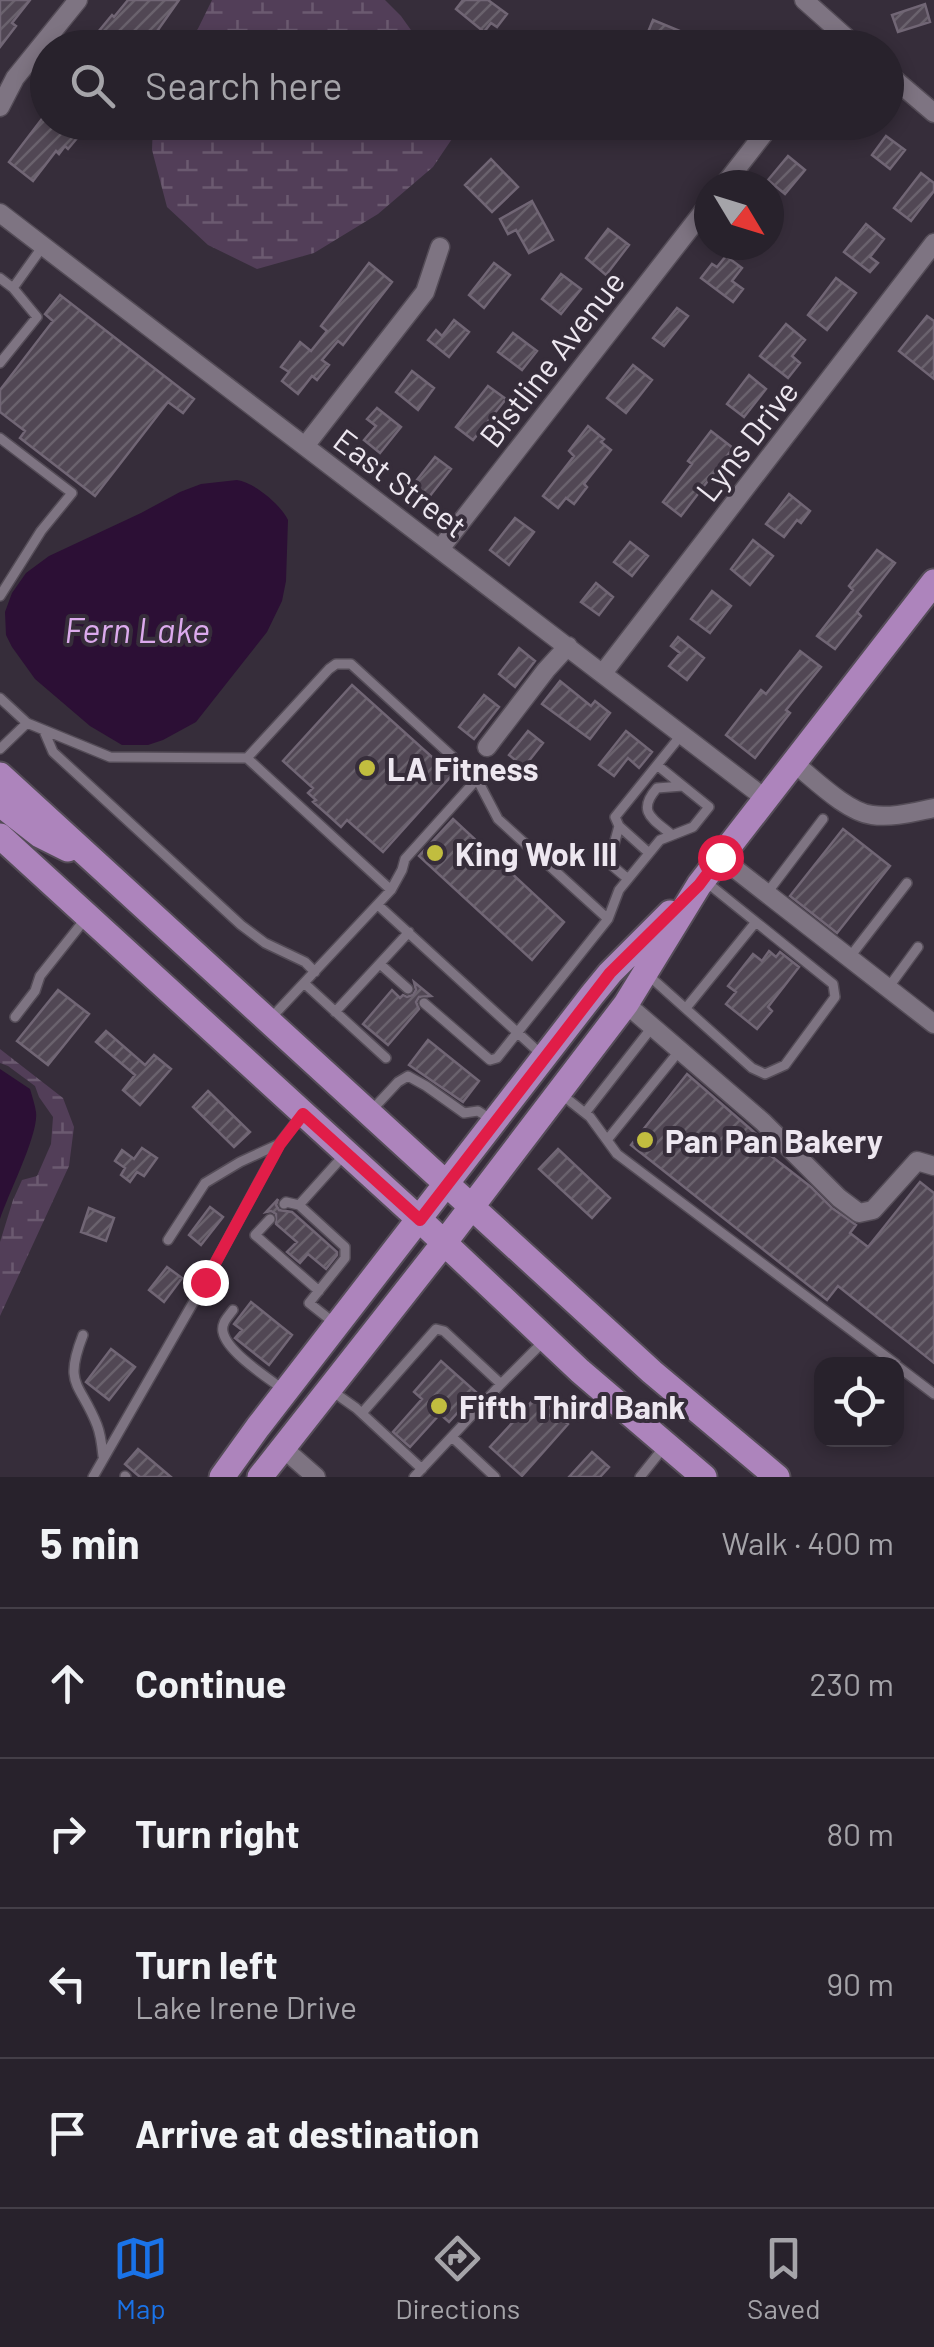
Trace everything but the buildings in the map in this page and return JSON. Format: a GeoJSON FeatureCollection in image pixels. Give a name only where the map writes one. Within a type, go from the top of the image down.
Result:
{"type":"FeatureCollection","features":[{"type":"Feature","properties":{"kind":"main road"},"geometry":{"type":"LineString","coordinates":[[260,1477],[626,1004],[701,882],[934,582]]}},
{"type":"Feature","properties":{"kind":"main road"},"geometry":{"type":"LineString","coordinates":[[0,775],[652,1372],[777,1477]]}},
{"type":"Feature","properties":{"kind":"main road"},"geometry":{"type":"LineString","coordinates":[[0,804],[40,835],[95,862]]}},
{"type":"Feature","properties":{"kind":"main road"},"geometry":{"type":"LineString","coordinates":[[0,836],[546,1339],[704,1477]]}},
{"type":"Feature","properties":{"kind":"main road"},"geometry":{"type":"LineString","coordinates":[[222,1477],[610,973],[701,882]]}},
{"type":"Feature","properties":{"kind":"street"},"geometry":{"type":"LineString","coordinates":[[54,30],[78,0]]}},
{"type":"Feature","properties":{"kind":"street"},"geometry":{"type":"LineString","coordinates":[[804,0],[828,30]]}},
{"type":"Feature","properties":{"kind":"street"},"geometry":{"type":"LineString","coordinates":[[0,107],[30,59]]}},
{"type":"Feature","properties":{"kind":"street"},"geometry":{"type":"LineString","coordinates":[[904,87],[934,112]]}},
{"type":"Feature","properties":{"kind":"street"},"geometry":{"type":"LineString","coordinates":[[736,170],[759,140]]}},
{"type":"Feature","properties":{"kind":"street","name":"East Street"},"geometry":{"type":"LineString","coordinates":[[0,213],[766,798]]}},
{"type":"Feature","properties":{"kind":"street","name":"Bistline Avenue"},"geometry":{"type":"LineString","coordinates":[[440,549],[694,223]]}},
{"type":"Feature","properties":{"kind":"street","name":"Lyns Drive"},"geometry":{"type":"LineString","coordinates":[[603,672],[934,243]]}},
{"type":"Feature","properties":{"kind":"street"},"geometry":{"type":"LineString","coordinates":[[306,446],[426,292],[440,247]]}},
{"type":"Feature","properties":{"kind":"street"},"geometry":{"type":"LineString","coordinates":[[487,748],[568,646]]}},
{"type":"Feature","properties":{"kind":"street"},"geometry":{"type":"LineString","coordinates":[[794,763],[848,806],[868,816],[898,816],[934,808]]}},
{"type":"Feature","properties":{"kind":"street"},"geometry":{"type":"LineString","coordinates":[[720,857],[934,1024]]}},
{"type":"Feature","properties":{"kind":"street"},"geometry":{"type":"LineString","coordinates":[[626,1004],[763,1122],[858,1213],[873,1210],[917,1161],[934,1166]]}},
{"type":"Feature","properties":{"kind":"street"},"geometry":{"type":"LineString","coordinates":[[284,1448],[316,1477]]}},
{"type":"Feature","properties":{"kind":"lane"},"geometry":{"type":"LineString","coordinates":[[13,288],[43,246]]}},
{"type":"Feature","properties":{"kind":"lane"},"geometry":{"type":"LineString","coordinates":[[0,278],[37,317],[0,362]]}},
{"type":"Feature","properties":{"kind":"lane"},"geometry":{"type":"LineString","coordinates":[[0,438],[72,493],[41,532],[0,596]]}},
{"type":"Feature","properties":{"kind":"lane"},"geometry":{"type":"LineString","coordinates":[[246,758],[328,669],[344,663],[358,668],[477,779],[498,819],[608,918]]}},
{"type":"Feature","properties":{"kind":"lane"},"geometry":{"type":"LineString","coordinates":[[0,698],[27,723],[110,757],[246,758],[391,890]]}},
{"type":"Feature","properties":{"kind":"lane"},"geometry":{"type":"LineString","coordinates":[[0,748],[27,723]]}},
{"type":"Feature","properties":{"kind":"lane"},"geometry":{"type":"LineString","coordinates":[[44,730],[53,752],[241,925],[305,962],[315,972]]}},
{"type":"Feature","properties":{"kind":"lane"},"geometry":{"type":"LineString","coordinates":[[649,852],[618,826],[614,817],[682,734]]}},
{"type":"Feature","properties":{"kind":"lane"},"geometry":{"type":"LineString","coordinates":[[424,1003],[490,1060],[497,1058],[608,918],[619,890],[649,852],[660,840],[693,828],[710,807],[657,765]]}},
{"type":"Feature","properties":{"kind":"lane"},"geometry":{"type":"LineString","coordinates":[[268,1021],[391,890],[405,859],[477,779]]}},
{"type":"Feature","properties":{"kind":"lane"},"geometry":{"type":"LineString","coordinates":[[672,835],[650,816],[646,806],[657,788],[684,786]]}},
{"type":"Feature","properties":{"kind":"lane"},"geometry":{"type":"LineString","coordinates":[[767,894],[823,819]]}},
{"type":"Feature","properties":{"kind":"lane"},"geometry":{"type":"LineString","coordinates":[[618,826],[608,863],[628,878]]}},
{"type":"Feature","properties":{"kind":"lane"},"geometry":{"type":"LineString","coordinates":[[646,973],[752,1068],[764,1074],[785,1066],[835,997],[832,984],[701,882]]}},
{"type":"Feature","properties":{"kind":"lane"},"geometry":{"type":"LineString","coordinates":[[849,958],[907,882]]}},
{"type":"Feature","properties":{"kind":"lane"},"geometry":{"type":"LineString","coordinates":[[378,905],[544,1057]]}},
{"type":"Feature","properties":{"kind":"lane"},"geometry":{"type":"LineString","coordinates":[[15,1017],[35,992],[40,976],[88,916]]}},
{"type":"Feature","properties":{"kind":"lane"},"geometry":{"type":"LineString","coordinates":[[686,1008],[755,924]]}},
{"type":"Feature","properties":{"kind":"lane"},"geometry":{"type":"LineString","coordinates":[[335,1012],[408,932]]}},
{"type":"Feature","properties":{"kind":"lane"},"geometry":{"type":"LineString","coordinates":[[888,988],[918,947]]}},
{"type":"Feature","properties":{"kind":"lane"},"geometry":{"type":"LineString","coordinates":[[380,964],[408,989]]}},
{"type":"Feature","properties":{"kind":"lane"},"geometry":{"type":"LineString","coordinates":[[304,983],[386,1058]]}},
{"type":"Feature","properties":{"kind":"lane"},"geometry":{"type":"LineString","coordinates":[[585,1113],[652,1026]]}},
{"type":"Feature","properties":{"kind":"lane"},"geometry":{"type":"LineString","coordinates":[[607,1140],[680,1050]]}},
{"type":"Feature","properties":{"kind":"lane"},"geometry":{"type":"LineString","coordinates":[[369,1113],[408,1076],[464,1113],[478,1112],[494,1122]]}},
{"type":"Feature","properties":{"kind":"lane"},"geometry":{"type":"LineString","coordinates":[[559,1092],[585,1113],[616,1154],[885,1357]]}},
{"type":"Feature","properties":{"kind":"lane"},"geometry":{"type":"LineString","coordinates":[[93,1477],[280,1144],[303,1114]]}},
{"type":"Feature","properties":{"kind":"lane"},"geometry":{"type":"LineString","coordinates":[[168,1240],[205,1183],[280,1144]]}},
{"type":"Feature","properties":{"kind":"lane"},"geometry":{"type":"LineString","coordinates":[[299,1206],[346,1153]]}},
{"type":"Feature","properties":{"kind":"lane"},"geometry":{"type":"LineString","coordinates":[[284,1204],[299,1206],[345,1246],[346,1258],[309,1303],[338,1325]]}},
{"type":"Feature","properties":{"kind":"lane"},"geometry":{"type":"LineString","coordinates":[[270,1219],[255,1235],[318,1291]]}},
{"type":"Feature","properties":{"kind":"lane"},"geometry":{"type":"LineString","coordinates":[[233,1310],[222,1329],[227,1341],[286,1392]]}},
{"type":"Feature","properties":{"kind":"lane"},"geometry":{"type":"LineString","coordinates":[[362,1413],[436,1329],[444,1331],[501,1384]]}},
{"type":"Feature","properties":{"kind":"lane"},"geometry":{"type":"LineString","coordinates":[[83,1335],[73,1370],[76,1386],[98,1426],[103,1459]]}},
{"type":"Feature","properties":{"kind":"lane"},"geometry":{"type":"LineString","coordinates":[[414,1477],[546,1339]]}},
{"type":"Feature","properties":{"kind":"lane"},"geometry":{"type":"LineString","coordinates":[[904,1371],[934,1394]]}},
{"type":"Feature","properties":{"kind":"lane"},"geometry":{"type":"LineString","coordinates":[[330,1390],[362,1413],[422,1468]]}},
{"type":"Feature","properties":{"kind":"lane"},"geometry":{"type":"LineString","coordinates":[[452,1436],[495,1477]]}},
{"type":"Feature","properties":{"kind":"lane"},"geometry":{"type":"LineString","coordinates":[[640,1477],[666,1445]]}},
{"type":"Feature","properties":{"kind":"green space"},"geometry":{"type":"Polygon","coordinates":[[[212,0],[385,0],[411,30],[197,30],[212,0]]]}},
{"type":"Feature","properties":{"kind":"green space"},"geometry":{"type":"Polygon","coordinates":[[[152,140],[451,140],[433,167],[378,214],[314,253],[257,269],[208,245],[167,207],[152,140]]]}},
{"type":"Feature","properties":{"kind":"green space"},"geometry":{"type":"Polygon","coordinates":[[[0,1049],[63,1098],[74,1127],[69,1166],[0,1316],[0,1242],[22,1180],[37,1176],[51,1144],[53,1117],[35,1086],[0,1063],[0,1049]]]}},
{"type":"Feature","properties":{"kind":"water","name":"Fern Lake"},"geometry":{"type":"Polygon","coordinates":[[[237,480],[266,495],[288,520],[282,601],[267,632],[196,722],[148,745],[122,745],[90,726],[35,679],[6,635],[5,612],[12,593],[26,573],[49,556],[180,492],[201,484],[237,480]]]}},
{"type":"Feature","properties":{"kind":"water"},"geometry":{"type":"Polygon","coordinates":[[[0,1069],[30,1089],[36,1122],[0,1219],[0,1069]]]}},
{"type":"Feature","properties":{"kind":"place","name":"LA Fitness"},"geometry":{"type":"Point","coordinates":[367,768]}},
{"type":"Feature","properties":{"kind":"place","name":"King Wok III"},"geometry":{"type":"Point","coordinates":[435,853]}},
{"type":"Feature","properties":{"kind":"place","name":"Pan Pan Bakery"},"geometry":{"type":"Point","coordinates":[645,1140]}},
{"type":"Feature","properties":{"kind":"place","name":"Fifth Third Bank"},"geometry":{"type":"Point","coordinates":[439,1406]}},
{"type":"Feature","properties":{"kind":"route"},"geometry":{"type":"LineString","coordinates":[[205,1282],[280,1144],[303,1114],[420,1220],[610,973],[699,885],[720,857]]}}]}
